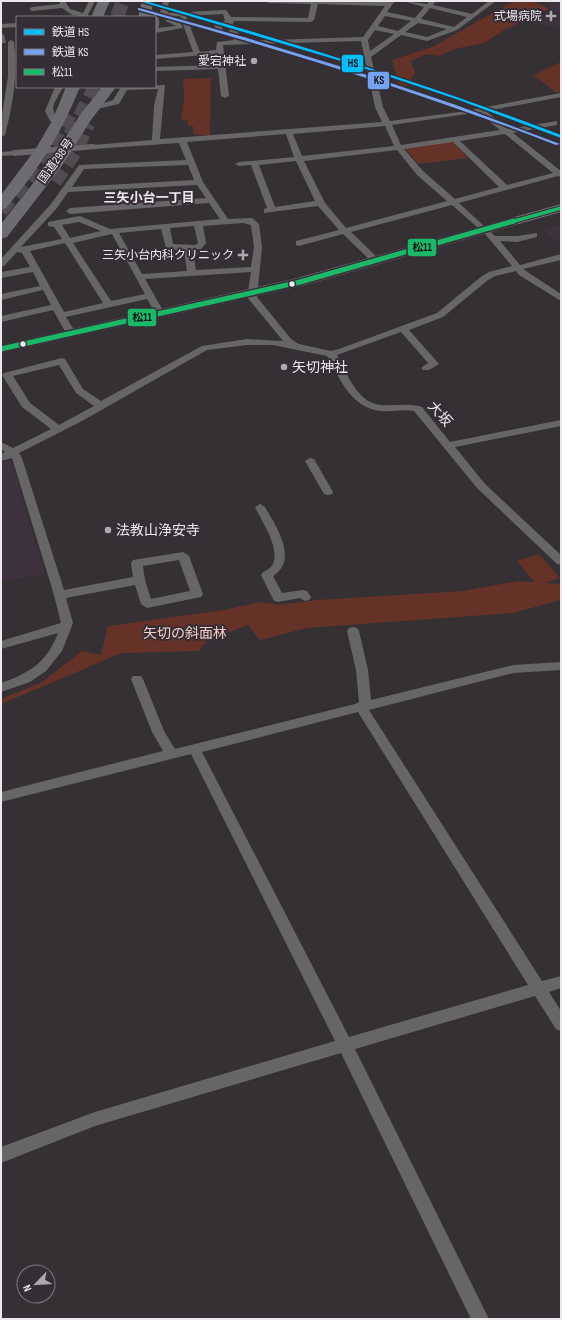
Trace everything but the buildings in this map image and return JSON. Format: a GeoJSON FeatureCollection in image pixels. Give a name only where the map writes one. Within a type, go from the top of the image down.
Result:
{"type":"FeatureCollection","features":[{"type":"Feature","properties":{"kind":"highway"},"geometry":{"type":"LineString","coordinates":[[89,16],[104,1]]}},
{"type":"Feature","properties":{"kind":"highway","name":"国道298号"},"geometry":{"type":"LineString","coordinates":[[1,205],[36,163],[58,124],[73,88]]}},
{"type":"Feature","properties":{"kind":"highway","name":"国道298号"},"geometry":{"type":"LineString","coordinates":[[1,234],[56,164],[93,108],[108,88]]}},
{"type":"Feature","properties":{"kind":"highway"},"geometry":{"type":"LineString","coordinates":[[1,192],[23,165]]}},
{"type":"Feature","properties":{"kind":"highway"},"geometry":{"type":"LineString","coordinates":[[8,248],[61,185]]}},
{"type":"Feature","properties":{"kind":"main road"},"geometry":{"type":"LineString","coordinates":[[1,349],[300,282],[376,260],[489,234],[561,208]]}},
{"type":"Feature","properties":{"kind":"street"},"geometry":{"type":"LineString","coordinates":[[32,9],[63,3],[71,13],[89,16],[92,1]]}},
{"type":"Feature","properties":{"kind":"street"},"geometry":{"type":"LineString","coordinates":[[166,1],[163,12],[170,16],[225,12],[238,42]]}},
{"type":"Feature","properties":{"kind":"street"},"geometry":{"type":"LineString","coordinates":[[269,1],[284,12],[311,20],[315,3]]}},
{"type":"Feature","properties":{"kind":"street"},"geometry":{"type":"LineString","coordinates":[[406,1],[432,3],[473,16]]}},
{"type":"Feature","properties":{"kind":"street"},"geometry":{"type":"LineString","coordinates":[[373,27],[427,39],[455,29],[493,1]]}},
{"type":"Feature","properties":{"kind":"street"},"geometry":{"type":"LineString","coordinates":[[235,33],[221,34],[217,24],[284,12],[315,3],[390,3]]}},
{"type":"Feature","properties":{"kind":"street"},"geometry":{"type":"LineString","coordinates":[[390,3],[365,39],[379,107],[399,148],[420,172],[489,234],[517,268],[532,280],[561,298]]}},
{"type":"Feature","properties":{"kind":"street"},"geometry":{"type":"LineString","coordinates":[[368,56],[416,21],[432,3]]}},
{"type":"Feature","properties":{"kind":"street"},"geometry":{"type":"LineString","coordinates":[[146,9],[155,16]]}},
{"type":"Feature","properties":{"kind":"street"},"geometry":{"type":"LineString","coordinates":[[382,13],[455,29]]}},
{"type":"Feature","properties":{"kind":"street"},"geometry":{"type":"LineString","coordinates":[[156,29],[180,27],[178,24],[168,20],[170,16]]}},
{"type":"Feature","properties":{"kind":"street"},"geometry":{"type":"LineString","coordinates":[[183,16],[197,54]]}},
{"type":"Feature","properties":{"kind":"street"},"geometry":{"type":"LineString","coordinates":[[1,26],[16,25]]}},
{"type":"Feature","properties":{"kind":"street"},"geometry":{"type":"LineString","coordinates":[[226,96],[220,43],[365,39]]}},
{"type":"Feature","properties":{"kind":"street"},"geometry":{"type":"LineString","coordinates":[[1,134],[10,105],[14,74],[7,40]]}},
{"type":"Feature","properties":{"kind":"street"},"geometry":{"type":"LineString","coordinates":[[156,57],[221,52]]}},
{"type":"Feature","properties":{"kind":"street"},"geometry":{"type":"LineString","coordinates":[[156,69],[223,67]]}},
{"type":"Feature","properties":{"kind":"street"},"geometry":{"type":"LineString","coordinates":[[156,87],[162,87],[158,106],[156,142]]}},
{"type":"Feature","properties":{"kind":"street"},"geometry":{"type":"LineString","coordinates":[[58,88],[49,107],[51,119],[58,124]]}},
{"type":"Feature","properties":{"kind":"street"},"geometry":{"type":"LineString","coordinates":[[93,108],[116,102],[123,88]]}},
{"type":"Feature","properties":{"kind":"street"},"geometry":{"type":"LineString","coordinates":[[1,154],[386,124],[458,114],[561,95]]}},
{"type":"Feature","properties":{"kind":"street"},"geometry":{"type":"LineString","coordinates":[[484,113],[560,174]]}},
{"type":"Feature","properties":{"kind":"street"},"geometry":{"type":"LineString","coordinates":[[239,164],[399,148],[554,123]]}},
{"type":"Feature","properties":{"kind":"street"},"geometry":{"type":"LineString","coordinates":[[289,132],[299,158],[320,203],[345,231],[376,260]]}},
{"type":"Feature","properties":{"kind":"street"},"geometry":{"type":"LineString","coordinates":[[182,140],[199,182],[225,221]]}},
{"type":"Feature","properties":{"kind":"street"},"geometry":{"type":"LineString","coordinates":[[455,140],[505,188]]}},
{"type":"Feature","properties":{"kind":"street"},"geometry":{"type":"LineString","coordinates":[[1,264],[8,248],[40,222],[54,206],[61,185],[82,167],[192,162]]}},
{"type":"Feature","properties":{"kind":"street"},"geometry":{"type":"LineString","coordinates":[[254,162],[269,211],[320,203]]}},
{"type":"Feature","properties":{"kind":"street"},"geometry":{"type":"LineString","coordinates":[[299,243],[560,174]]}},
{"type":"Feature","properties":{"kind":"street"},"geometry":{"type":"LineString","coordinates":[[61,185],[76,190],[199,182]]}},
{"type":"Feature","properties":{"kind":"street"},"geometry":{"type":"LineString","coordinates":[[70,211],[211,200]]}},
{"type":"Feature","properties":{"kind":"street"},"geometry":{"type":"LineString","coordinates":[[54,206],[63,207],[80,219],[112,231],[140,277],[160,314]]}},
{"type":"Feature","properties":{"kind":"street"},"geometry":{"type":"LineString","coordinates":[[40,222],[57,224],[80,219]]}},
{"type":"Feature","properties":{"kind":"street"},"geometry":{"type":"LineString","coordinates":[[8,248],[25,250],[112,231],[248,220],[255,224],[258,247],[254,269],[252,297],[275,327],[288,341],[296,346]]}},
{"type":"Feature","properties":{"kind":"street"},"geometry":{"type":"LineString","coordinates":[[165,226],[169,246],[176,248],[188,248],[198,247],[202,243],[198,223]]}},
{"type":"Feature","properties":{"kind":"street"},"geometry":{"type":"LineString","coordinates":[[57,224],[108,304]]}},
{"type":"Feature","properties":{"kind":"street"},"geometry":{"type":"LineString","coordinates":[[489,234],[517,239],[534,235]]}},
{"type":"Feature","properties":{"kind":"street"},"geometry":{"type":"LineString","coordinates":[[188,248],[192,273]]}},
{"type":"Feature","properties":{"kind":"street"},"geometry":{"type":"LineString","coordinates":[[25,250],[71,333]]}},
{"type":"Feature","properties":{"kind":"street"},"geometry":{"type":"LineString","coordinates":[[1,458],[206,348],[247,342],[273,342],[330,354],[342,351],[447,311],[485,278],[561,257]]}},
{"type":"Feature","properties":{"kind":"street"},"geometry":{"type":"LineString","coordinates":[[1,275],[35,269]]}},
{"type":"Feature","properties":{"kind":"street"},"geometry":{"type":"LineString","coordinates":[[140,277],[254,269]]}},
{"type":"Feature","properties":{"kind":"street"},"geometry":{"type":"LineString","coordinates":[[1,297],[46,287]]}},
{"type":"Feature","properties":{"kind":"street"},"geometry":{"type":"LineString","coordinates":[[61,315],[149,296]]}},
{"type":"Feature","properties":{"kind":"street"},"geometry":{"type":"LineString","coordinates":[[1,318],[57,306]]}},
{"type":"Feature","properties":{"kind":"street"},"geometry":{"type":"LineString","coordinates":[[403,329],[434,364],[426,368]]}},
{"type":"Feature","properties":{"kind":"street","name":"大坂"},"geometry":{"type":"LineString","coordinates":[[330,354],[361,401],[368,405],[380,408],[406,406],[418,409],[488,494],[561,561]]}},
{"type":"Feature","properties":{"kind":"street"},"geometry":{"type":"LineString","coordinates":[[57,428],[26,405],[7,375],[62,361],[79,387],[79,391],[100,405]]}},
{"type":"Feature","properties":{"kind":"street"},"geometry":{"type":"LineString","coordinates":[[449,445],[561,423]]}},
{"type":"Feature","properties":{"kind":"street"},"geometry":{"type":"LineString","coordinates":[[1,445],[12,451],[17,458],[26,483],[60,595],[66,626],[58,648],[42,668],[26,679],[1,688]]}},
{"type":"Feature","properties":{"kind":"street"},"geometry":{"type":"LineString","coordinates":[[310,461],[328,492]]}},
{"type":"Feature","properties":{"kind":"street"},"geometry":{"type":"LineString","coordinates":[[260,507],[279,546],[277,568],[274,572],[268,574],[275,592],[278,598],[303,594],[305,597]]}},
{"type":"Feature","properties":{"kind":"street"},"geometry":{"type":"LineString","coordinates":[[183,556],[197,594],[146,604],[139,580],[137,563],[183,556]]}},
{"type":"Feature","properties":{"kind":"street"},"geometry":{"type":"LineString","coordinates":[[60,595],[139,580]]}},
{"type":"Feature","properties":{"kind":"street"},"geometry":{"type":"LineString","coordinates":[[1,644],[66,626]]}},
{"type":"Feature","properties":{"kind":"street"},"geometry":{"type":"LineString","coordinates":[[353,631],[362,670],[363,706],[561,1024]]}},
{"type":"Feature","properties":{"kind":"street"},"geometry":{"type":"LineString","coordinates":[[1,797],[171,753],[513,669],[561,666]]}},
{"type":"Feature","properties":{"kind":"street"},"geometry":{"type":"LineString","coordinates":[[137,679],[158,732],[171,753]]}},
{"type":"Feature","properties":{"kind":"street"},"geometry":{"type":"LineString","coordinates":[[194,748],[345,1045],[480,1319]]}},
{"type":"Feature","properties":{"kind":"street"},"geometry":{"type":"LineString","coordinates":[[1,1155],[95,1119],[561,982]]}},
{"type":"Feature","properties":{"kind":"shaded area","name":"式場病院"},"geometry":{"type":"Polygon","coordinates":[[[540,1],[561,1],[561,29],[530,21],[552,10],[547,3],[540,1]]]}},
{"type":"Feature","properties":{"kind":"shaded area"},"geometry":{"type":"Polygon","coordinates":[[[561,224],[561,244],[542,230],[561,224]]]}},
{"type":"Feature","properties":{"kind":"shaded area"},"geometry":{"type":"Polygon","coordinates":[[[7,459],[11,460],[45,574],[1,581],[1,463],[7,459]]]}},
{"type":"Feature","properties":{"kind":"green space"},"geometry":{"type":"Polygon","coordinates":[[[514,1],[528,1],[537,3],[549,9],[506,29],[484,43],[454,49],[440,56],[426,54],[411,61],[415,73],[408,83],[408,86],[399,86],[392,60],[432,47],[514,1]]]}},
{"type":"Feature","properties":{"kind":"green space"},"geometry":{"type":"Polygon","coordinates":[[[561,62],[561,92],[557,93],[533,75],[561,62]]]}},
{"type":"Feature","properties":{"kind":"green space"},"geometry":{"type":"Polygon","coordinates":[[[211,78],[210,136],[193,134],[193,126],[188,126],[188,120],[181,120],[184,99],[183,79],[211,78]]]}},
{"type":"Feature","properties":{"kind":"green space"},"geometry":{"type":"Polygon","coordinates":[[[452,141],[468,158],[418,164],[405,148],[452,141]]]}},
{"type":"Feature","properties":{"kind":"green space","name":"矢切の斜面林"},"geometry":{"type":"Polygon","coordinates":[[[539,554],[560,578],[545,583],[561,584],[561,600],[513,613],[307,628],[260,640],[248,625],[207,640],[199,651],[122,653],[1,704],[1,699],[42,682],[82,651],[101,655],[108,626],[218,611],[261,602],[279,605],[317,600],[463,591],[519,581],[534,582],[517,561],[539,554]]]}},
{"type":"Feature","properties":{"kind":"tunnel"},"geometry":{"type":"LineString","coordinates":[[117,16],[123,1]]}},
{"type":"Feature","properties":{"kind":"tunnel"},"geometry":{"type":"LineString","coordinates":[[70,135],[94,88]]}},
{"type":"Feature","properties":{"kind":"tunnel"},"geometry":{"type":"LineString","coordinates":[[1,211],[41,163],[70,115]]}},
{"type":"Feature","properties":{"kind":"tunnel"},"geometry":{"type":"LineString","coordinates":[[55,182],[77,149],[88,124]]}},
{"type":"Feature","properties":{"kind":"rail line","name":"HS"},"geometry":{"type":"LineString","coordinates":[[141,1],[353,63],[458,98],[561,137]]}},
{"type":"Feature","properties":{"kind":"rail line","name":"KS"},"geometry":{"type":"LineString","coordinates":[[139,9],[245,39],[403,88],[558,144]]}},
{"type":"Feature","properties":{"kind":"transit line","name":"松11"},"geometry":{"type":"LineString","coordinates":[[1,349],[300,282],[561,208]]}},
{"type":"Feature","properties":{"kind":"place","name":"式場病院"},"geometry":{"type":"Point","coordinates":[551,16]}},
{"type":"Feature","properties":{"kind":"place","name":"愛宕神社"},"geometry":{"type":"Point","coordinates":[254,61]}},
{"type":"Feature","properties":{"kind":"place","name":"三矢小台内科クリニック"},"geometry":{"type":"Point","coordinates":[243,255]}},
{"type":"Feature","properties":{"kind":"place","name":"矢切神社"},"geometry":{"type":"Point","coordinates":[284,367]}},
{"type":"Feature","properties":{"kind":"place","name":"法教山浄安寺"},"geometry":{"type":"Point","coordinates":[108,530]}},
{"type":"Feature","properties":{"kind":"district","name":"三矢小台一丁目"},"geometry":{"type":"Point","coordinates":[149,198]}}]}
